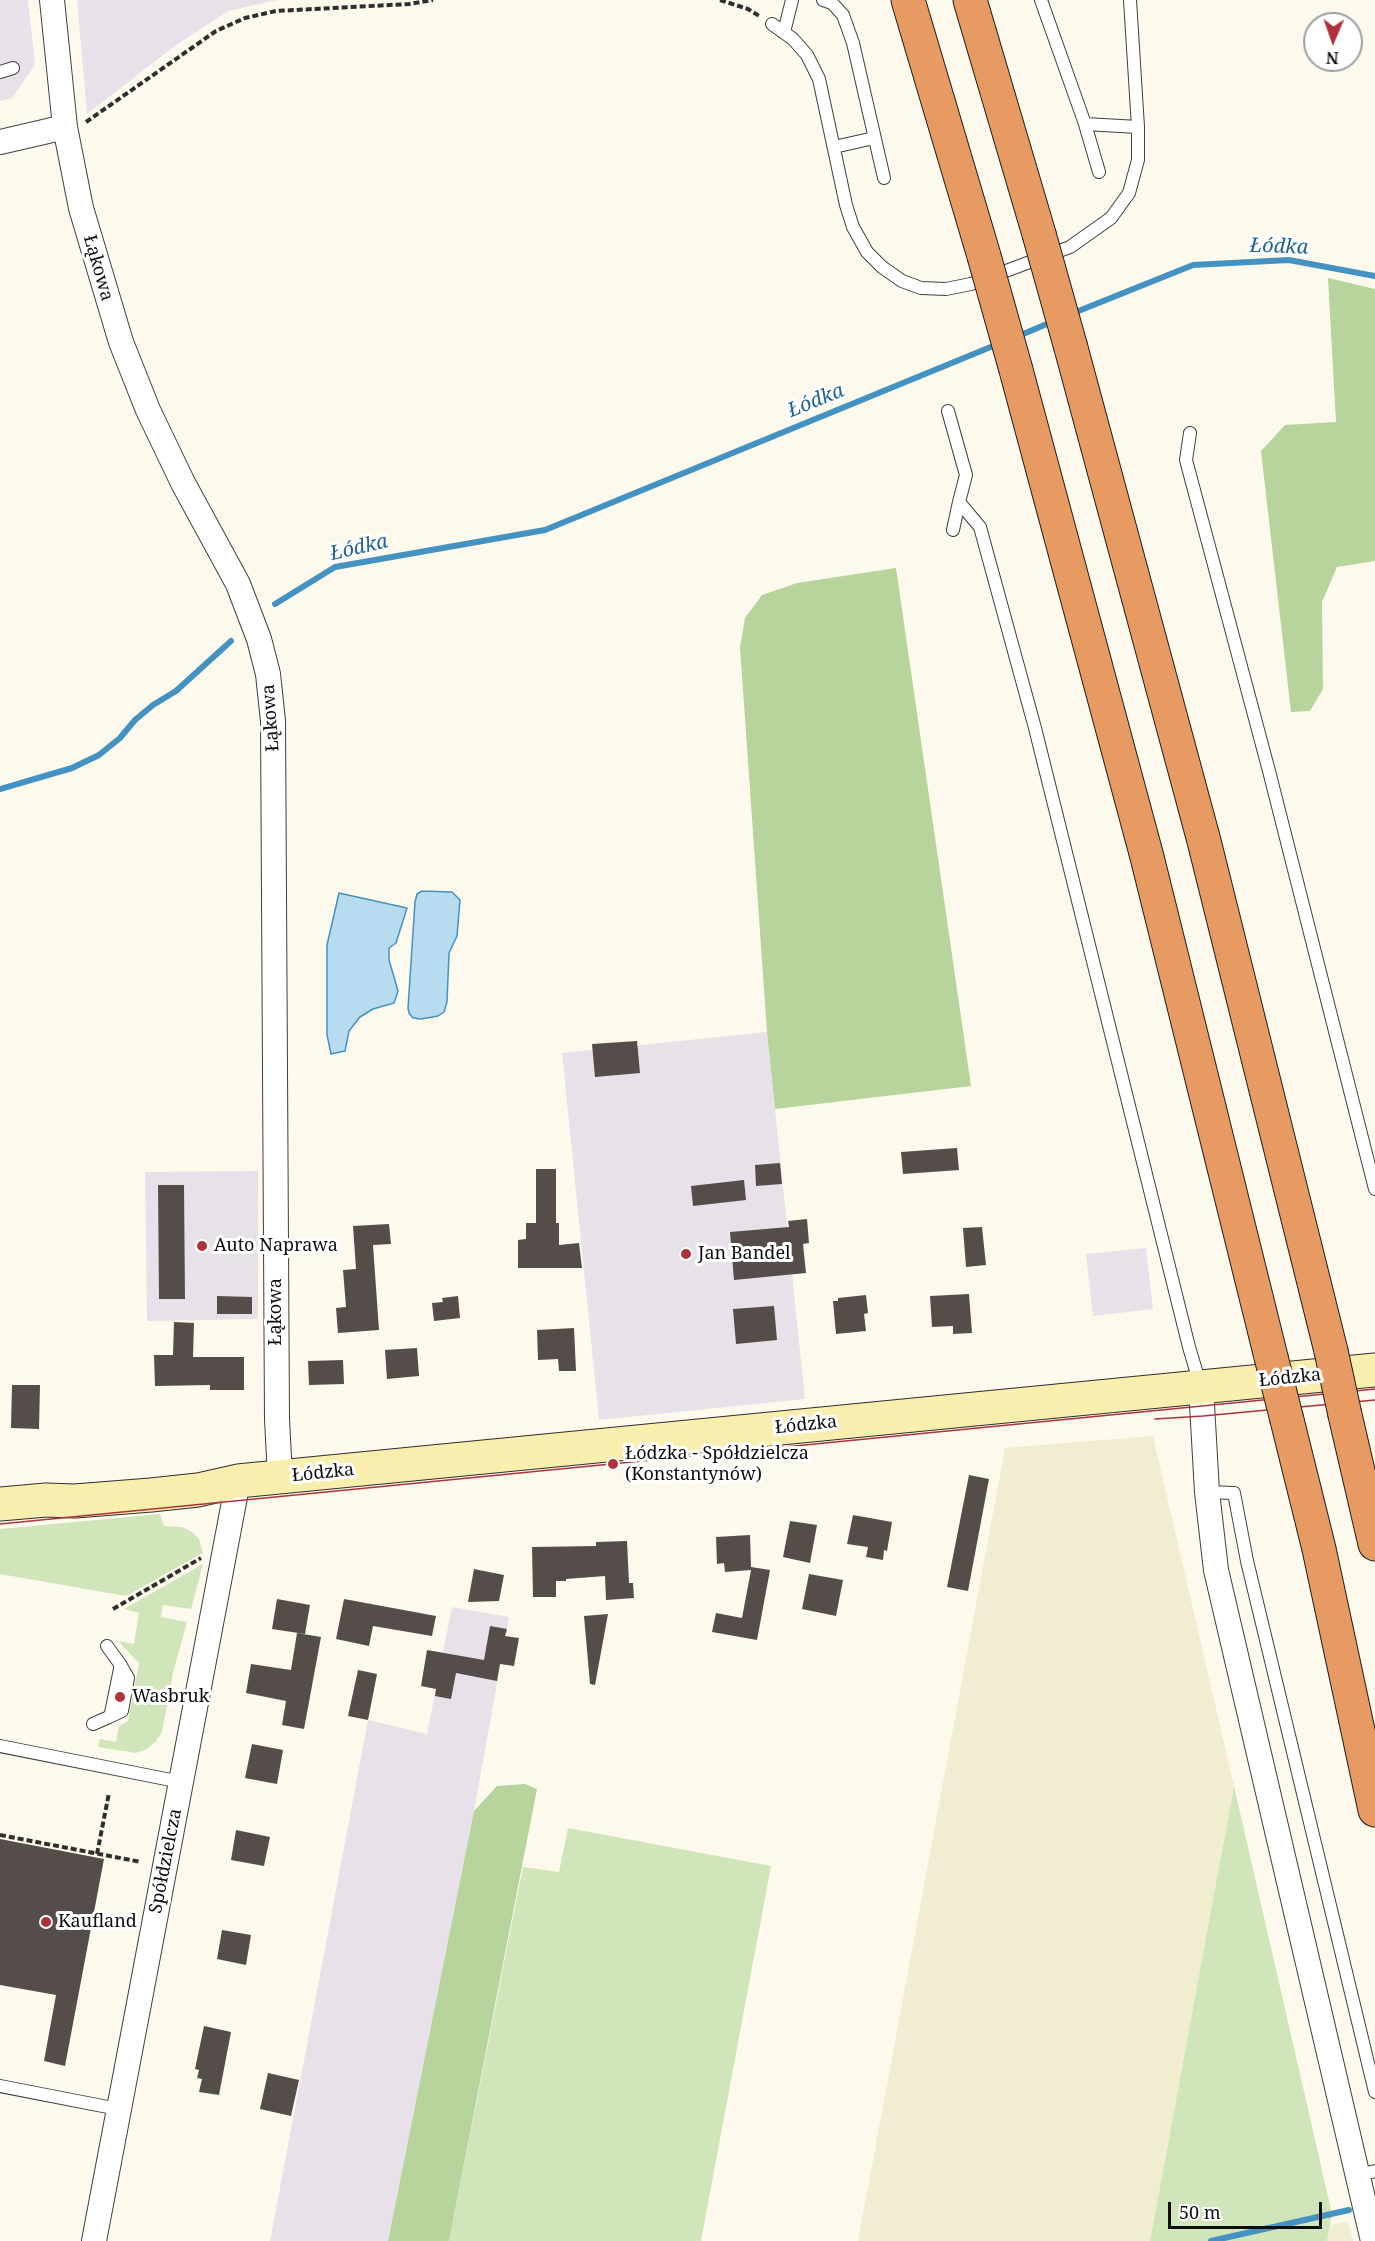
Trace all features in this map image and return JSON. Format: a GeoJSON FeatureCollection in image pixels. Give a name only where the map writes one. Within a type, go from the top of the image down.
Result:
{"type":"FeatureCollection","features":[{"type":"Feature","properties":{"kind":"highway"},"geometry":{"type":"LineString","coordinates":[[908,0],[1016,370],[1147,857],[1318,1549],[1375,1810]]}},
{"type":"Feature","properties":{"kind":"highway"},"geometry":{"type":"LineString","coordinates":[[970,0],[1071,348],[1207,852],[1331,1351],[1375,1545]]}},
{"type":"Feature","properties":{"kind":"main road","name":"Łódzka"},"geometry":{"type":"LineString","coordinates":[[0,1504],[46,1500],[73,1490],[163,1473],[194,1473],[238,1481],[1375,1370]]}},
{"type":"Feature","properties":{"kind":"street","name":"Łąkowa"},"geometry":{"type":"LineString","coordinates":[[52,0],[65,127],[81,208],[121,342],[148,410],[183,483],[238,584],[259,639],[268,674],[273,721],[277,1419],[280,1477]]}},
{"type":"Feature","properties":{"kind":"street"},"geometry":{"type":"LineString","coordinates":[[0,142],[65,127]]}},
{"type":"Feature","properties":{"kind":"street"},"geometry":{"type":"LineString","coordinates":[[1201,1386],[1207,1492],[1216,1569],[1366,2173],[1373,2236]]}},
{"type":"Feature","properties":{"kind":"street","name":"Spółdzielcza"},"geometry":{"type":"LineString","coordinates":[[93,2241],[238,1481]]}},
{"type":"Feature","properties":{"kind":"lane"},"geometry":{"type":"LineString","coordinates":[[784,32],[792,0]]}},
{"type":"Feature","properties":{"kind":"lane"},"geometry":{"type":"LineString","coordinates":[[823,0],[832,3],[843,15],[853,43],[884,178]]}},
{"type":"Feature","properties":{"kind":"lane"},"geometry":{"type":"LineString","coordinates":[[1041,0],[1085,124],[1099,172]]}},
{"type":"Feature","properties":{"kind":"lane"},"geometry":{"type":"LineString","coordinates":[[772,24],[793,39],[807,55],[819,79],[846,205],[853,227],[867,252],[882,267],[902,281],[921,288],[946,289],[972,284],[1070,247],[1111,218],[1129,193],[1138,160],[1131,0]]}},
{"type":"Feature","properties":{"kind":"lane"},"geometry":{"type":"LineString","coordinates":[[0,72],[13,68]]}},
{"type":"Feature","properties":{"kind":"lane"},"geometry":{"type":"LineString","coordinates":[[1085,124],[1138,127]]}},
{"type":"Feature","properties":{"kind":"lane"},"geometry":{"type":"LineString","coordinates":[[834,147],[874,138]]}},
{"type":"Feature","properties":{"kind":"lane"},"geometry":{"type":"LineString","coordinates":[[948,411],[966,475],[953,530]]}},
{"type":"Feature","properties":{"kind":"lane"},"geometry":{"type":"LineString","coordinates":[[1190,433],[1186,460],[1269,771],[1375,1189]]}},
{"type":"Feature","properties":{"kind":"lane"},"geometry":{"type":"LineString","coordinates":[[958,502],[980,527],[1002,605],[1035,728],[1189,1347],[1201,1386]]}},
{"type":"Feature","properties":{"kind":"lane"},"geometry":{"type":"LineString","coordinates":[[1207,1492],[1234,1493],[1250,1573],[1375,2092]]}},
{"type":"Feature","properties":{"kind":"lane"},"geometry":{"type":"LineString","coordinates":[[93,1724],[109,1717],[120,1664],[107,1646]]}},
{"type":"Feature","properties":{"kind":"lane"},"geometry":{"type":"LineString","coordinates":[[0,1746],[181,1782]]}},
{"type":"Feature","properties":{"kind":"lane"},"geometry":{"type":"LineString","coordinates":[[0,2086],[118,2109]]}},
{"type":"Feature","properties":{"kind":"path"},"geometry":{"type":"LineString","coordinates":[[65,127],[90,122],[216,31],[245,18],[276,11],[409,4],[433,0]]}},
{"type":"Feature","properties":{"kind":"path"},"geometry":{"type":"LineString","coordinates":[[720,0],[748,9],[772,24]]}},
{"type":"Feature","properties":{"kind":"path"},"geometry":{"type":"LineString","coordinates":[[113,1609],[208,1554]]}},
{"type":"Feature","properties":{"kind":"path"},"geometry":{"type":"LineString","coordinates":[[97,1854],[109,1793]]}},
{"type":"Feature","properties":{"kind":"path"},"geometry":{"type":"LineString","coordinates":[[0,1835],[141,1862]]}},
{"type":"Feature","properties":{"kind":"shaded area"},"geometry":{"type":"Polygon","coordinates":[[[0,0],[28,0],[35,65],[12,98],[0,101],[0,0]]]}},
{"type":"Feature","properties":{"kind":"shaded area"},"geometry":{"type":"Polygon","coordinates":[[[77,0],[277,0],[228,11],[175,46],[87,114],[77,0]]]}},
{"type":"Feature","properties":{"kind":"shaded area","name":"Jan Bandel"},"geometry":{"type":"Polygon","coordinates":[[[767,1032],[805,1399],[599,1420],[562,1053],[767,1032]]]}},
{"type":"Feature","properties":{"kind":"shaded area","name":"Auto Naprawa"},"geometry":{"type":"Polygon","coordinates":[[[258,1171],[258,1319],[147,1321],[145,1172],[258,1171]]]}},
{"type":"Feature","properties":{"kind":"shaded area"},"geometry":{"type":"Polygon","coordinates":[[[1146,1248],[1153,1309],[1093,1316],[1086,1254],[1146,1248]]]}},
{"type":"Feature","properties":{"kind":"shaded area"},"geometry":{"type":"Polygon","coordinates":[[[1153,1436],[1234,1786],[1150,2241],[858,2241],[1005,1448],[1153,1436]]]}},
{"type":"Feature","properties":{"kind":"shaded area"},"geometry":{"type":"Polygon","coordinates":[[[452,1607],[509,1617],[474,1811],[388,2241],[270,2241],[368,1720],[427,1734],[452,1607]]]}},
{"type":"Feature","properties":{"kind":"shaded area"},"geometry":{"type":"Polygon","coordinates":[[[1348,2222],[1353,2241],[1327,2241],[1330,2225],[1348,2222]]]}},
{"type":"Feature","properties":{"kind":"green space"},"geometry":{"type":"Polygon","coordinates":[[[1328,278],[1375,289],[1375,561],[1337,567],[1322,602],[1323,689],[1310,711],[1291,712],[1261,451],[1285,425],[1336,422],[1328,278]]]}},
{"type":"Feature","properties":{"kind":"green space"},"geometry":{"type":"Polygon","coordinates":[[[896,568],[971,1086],[775,1109],[767,1032],[740,647],[745,618],[762,595],[797,583],[896,568]]]}},
{"type":"Feature","properties":{"kind":"green space"},"geometry":{"type":"Polygon","coordinates":[[[160,1514],[164,1526],[182,1527],[192,1532],[199,1539],[203,1553],[126,1596],[0,1574],[0,1529],[160,1514]]]}},
{"type":"Feature","properties":{"kind":"green space"},"geometry":{"type":"Polygon","coordinates":[[[203,1564],[191,1609],[163,1605],[161,1617],[187,1622],[173,1673],[162,1732],[147,1749],[136,1753],[98,1747],[100,1739],[116,1742],[119,1726],[128,1721],[139,1663],[118,1641],[134,1644],[139,1613],[124,1609],[203,1564]]]}},
{"type":"Feature","properties":{"kind":"green space"},"geometry":{"type":"Polygon","coordinates":[[[525,1784],[537,1789],[449,2241],[388,2241],[474,1811],[497,1786],[525,1784]]]}},
{"type":"Feature","properties":{"kind":"green space"},"geometry":{"type":"Polygon","coordinates":[[[1234,1786],[1332,2214],[1327,2241],[1150,2241],[1234,1786]]]}},
{"type":"Feature","properties":{"kind":"green space"},"geometry":{"type":"Polygon","coordinates":[[[568,1828],[771,1866],[701,2241],[449,2241],[523,1867],[559,1872],[568,1828]]]}},
{"type":"Feature","properties":{"kind":"water"},"geometry":{"type":"Polygon","coordinates":[[[422,891],[452,892],[460,900],[457,936],[449,953],[447,1002],[444,1012],[438,1016],[421,1019],[413,1018],[408,1008],[415,902],[417,894],[422,891]]]}},
{"type":"Feature","properties":{"kind":"water"},"geometry":{"type":"Polygon","coordinates":[[[339,893],[407,908],[396,943],[389,948],[389,960],[398,991],[394,1003],[373,1009],[360,1017],[349,1031],[345,1051],[331,1054],[327,1035],[327,945],[339,893]]]}},
{"type":"Feature","properties":{"kind":"building"},"geometry":{"type":"Polygon","coordinates":[[[637,1041],[640,1073],[595,1077],[592,1044],[637,1041]]]}},
{"type":"Feature","properties":{"kind":"building"},"geometry":{"type":"Polygon","coordinates":[[[957,1148],[959,1170],[903,1174],[901,1152],[957,1148]]]}},
{"type":"Feature","properties":{"kind":"building"},"geometry":{"type":"Polygon","coordinates":[[[780,1163],[782,1184],[756,1186],[755,1165],[780,1163]]]}},
{"type":"Feature","properties":{"kind":"building"},"geometry":{"type":"Polygon","coordinates":[[[536,1169],[556,1169],[556,1223],[559,1223],[559,1245],[579,1243],[582,1268],[518,1268],[518,1240],[526,1239],[526,1223],[536,1223],[536,1169]]]}},
{"type":"Feature","properties":{"kind":"building"},"geometry":{"type":"Polygon","coordinates":[[[744,1180],[746,1200],[693,1206],[691,1186],[744,1180]]]}},
{"type":"Feature","properties":{"kind":"building"},"geometry":{"type":"Polygon","coordinates":[[[158,1185],[184,1185],[185,1299],[159,1299],[158,1185]]]}},
{"type":"Feature","properties":{"kind":"building"},"geometry":{"type":"Polygon","coordinates":[[[807,1219],[809,1243],[803,1244],[806,1273],[734,1280],[730,1232],[789,1227],[788,1221],[807,1219]]]}},
{"type":"Feature","properties":{"kind":"building"},"geometry":{"type":"Polygon","coordinates":[[[389,1224],[391,1244],[373,1245],[379,1330],[338,1333],[336,1308],[346,1307],[343,1270],[356,1269],[353,1226],[389,1224]]]}},
{"type":"Feature","properties":{"kind":"building"},"geometry":{"type":"Polygon","coordinates":[[[982,1227],[986,1265],[966,1267],[963,1228],[982,1227]]]}},
{"type":"Feature","properties":{"kind":"building"},"geometry":{"type":"Polygon","coordinates":[[[969,1294],[972,1333],[953,1334],[953,1326],[932,1327],[930,1296],[969,1294]]]}},
{"type":"Feature","properties":{"kind":"building"},"geometry":{"type":"Polygon","coordinates":[[[866,1295],[868,1313],[864,1314],[866,1331],[836,1334],[833,1301],[838,1301],[838,1298],[866,1295]]]}},
{"type":"Feature","properties":{"kind":"building"},"geometry":{"type":"Polygon","coordinates":[[[217,1296],[252,1297],[252,1314],[217,1314],[217,1296]]]}},
{"type":"Feature","properties":{"kind":"building"},"geometry":{"type":"Polygon","coordinates":[[[458,1296],[460,1318],[434,1321],[432,1303],[443,1302],[442,1298],[458,1296]]]}},
{"type":"Feature","properties":{"kind":"building"},"geometry":{"type":"Polygon","coordinates":[[[774,1306],[777,1340],[736,1344],[733,1309],[774,1306]]]}},
{"type":"Feature","properties":{"kind":"building"},"geometry":{"type":"Polygon","coordinates":[[[174,1322],[194,1323],[193,1357],[244,1357],[244,1390],[210,1390],[210,1385],[155,1386],[154,1355],[173,1355],[174,1322]]]}},
{"type":"Feature","properties":{"kind":"building"},"geometry":{"type":"Polygon","coordinates":[[[574,1328],[576,1371],[559,1371],[558,1359],[538,1360],[537,1330],[574,1328]]]}},
{"type":"Feature","properties":{"kind":"building"},"geometry":{"type":"Polygon","coordinates":[[[417,1348],[419,1376],[387,1379],[385,1350],[417,1348]]]}},
{"type":"Feature","properties":{"kind":"building"},"geometry":{"type":"Polygon","coordinates":[[[343,1360],[344,1384],[309,1385],[308,1361],[343,1360]]]}},
{"type":"Feature","properties":{"kind":"building"},"geometry":{"type":"Polygon","coordinates":[[[12,1385],[40,1385],[39,1429],[11,1428],[12,1385]]]}},
{"type":"Feature","properties":{"kind":"building"},"geometry":{"type":"Polygon","coordinates":[[[969,1475],[989,1479],[968,1591],[947,1587],[969,1475]]]}},
{"type":"Feature","properties":{"kind":"building"},"geometry":{"type":"Polygon","coordinates":[[[853,1515],[892,1522],[887,1551],[884,1550],[883,1560],[866,1557],[868,1547],[847,1544],[853,1515]]]}},
{"type":"Feature","properties":{"kind":"building"},"geometry":{"type":"Polygon","coordinates":[[[790,1521],[817,1525],[810,1563],[783,1557],[790,1521]]]}},
{"type":"Feature","properties":{"kind":"building"},"geometry":{"type":"Polygon","coordinates":[[[750,1535],[751,1567],[770,1570],[757,1640],[712,1632],[716,1613],[742,1618],[751,1570],[725,1572],[724,1563],[717,1564],[716,1537],[750,1535]]]}},
{"type":"Feature","properties":{"kind":"building"},"geometry":{"type":"Polygon","coordinates":[[[627,1541],[629,1583],[633,1583],[634,1598],[606,1600],[605,1576],[556,1581],[556,1597],[533,1597],[532,1547],[596,1546],[596,1542],[627,1541]]]}},
{"type":"Feature","properties":{"kind":"building"},"geometry":{"type":"Polygon","coordinates":[[[474,1569],[504,1575],[499,1601],[468,1602],[474,1569]]]}},
{"type":"Feature","properties":{"kind":"building"},"geometry":{"type":"Polygon","coordinates":[[[809,1574],[843,1580],[836,1616],[802,1609],[809,1574]]]}},
{"type":"Feature","properties":{"kind":"building"},"geometry":{"type":"Polygon","coordinates":[[[277,1599],[310,1605],[305,1634],[272,1629],[277,1599]]]}},
{"type":"Feature","properties":{"kind":"building"},"geometry":{"type":"Polygon","coordinates":[[[344,1599],[436,1616],[432,1636],[373,1626],[369,1646],[336,1639],[344,1599]]]}},
{"type":"Feature","properties":{"kind":"building"},"geometry":{"type":"Polygon","coordinates":[[[608,1614],[595,1685],[590,1684],[584,1616],[608,1614]]]}},
{"type":"Feature","properties":{"kind":"building"},"geometry":{"type":"Polygon","coordinates":[[[490,1626],[507,1629],[505,1636],[519,1638],[514,1666],[500,1664],[497,1681],[456,1673],[451,1699],[435,1696],[436,1689],[421,1686],[427,1650],[484,1660],[490,1626]]]}},
{"type":"Feature","properties":{"kind":"building"},"geometry":{"type":"Polygon","coordinates":[[[297,1633],[321,1637],[304,1729],[282,1725],[286,1701],[246,1693],[251,1664],[291,1670],[297,1633]]]}},
{"type":"Feature","properties":{"kind":"building"},"geometry":{"type":"Polygon","coordinates":[[[358,1670],[377,1674],[368,1720],[348,1716],[358,1670]]]}},
{"type":"Feature","properties":{"kind":"building"},"geometry":{"type":"Polygon","coordinates":[[[252,1744],[283,1750],[277,1784],[245,1778],[252,1744]]]}},
{"type":"Feature","properties":{"kind":"building"},"geometry":{"type":"Polygon","coordinates":[[[236,1830],[270,1837],[264,1866],[231,1860],[236,1830]]]}},
{"type":"Feature","properties":{"kind":"building","name":"Kaufland"},"geometry":{"type":"Polygon","coordinates":[[[0,1839],[104,1859],[65,2066],[44,2061],[56,1995],[0,1985],[0,1839]]]}},
{"type":"Feature","properties":{"kind":"building"},"geometry":{"type":"Polygon","coordinates":[[[222,1930],[251,1935],[246,1965],[217,1959],[222,1930]]]}},
{"type":"Feature","properties":{"kind":"building"},"geometry":{"type":"Polygon","coordinates":[[[204,2026],[231,2032],[219,2095],[199,2092],[202,2079],[197,2078],[199,2070],[195,2069],[204,2026]]]}},
{"type":"Feature","properties":{"kind":"building"},"geometry":{"type":"Polygon","coordinates":[[[268,2073],[299,2080],[291,2116],[260,2109],[268,2073]]]}},
{"type":"Feature","properties":{"kind":"waterway","name":"Łódka"},"geometry":{"type":"LineString","coordinates":[[1071,314],[1193,265],[1289,260],[1375,276]]}},
{"type":"Feature","properties":{"kind":"waterway","name":"Łódka"},"geometry":{"type":"LineString","coordinates":[[1016,337],[1054,321]]}},
{"type":"Feature","properties":{"kind":"waterway","name":"Łódka"},"geometry":{"type":"LineString","coordinates":[[275,604],[335,567],[545,530],[998,344]]}},
{"type":"Feature","properties":{"kind":"waterway","name":"Łódka"},"geometry":{"type":"LineString","coordinates":[[0,789],[72,768],[99,755],[120,738],[135,720],[153,705],[176,691],[231,641]]}},
{"type":"Feature","properties":{"kind":"waterway"},"geometry":{"type":"LineString","coordinates":[[1211,2241],[1349,2210]]}},
{"type":"Feature","properties":{"kind":"tram line"},"geometry":{"type":"LineString","coordinates":[[0,1524],[1375,1389]]}},
{"type":"Feature","properties":{"kind":"tram line"},"geometry":{"type":"LineString","coordinates":[[1155,1419],[1375,1400]]}},
{"type":"Feature","properties":{"kind":"place","name":"Auto Naprawa"},"geometry":{"type":"Point","coordinates":[202,1246]}},
{"type":"Feature","properties":{"kind":"place","name":"Jan Bandel"},"geometry":{"type":"Point","coordinates":[686,1254]}},
{"type":"Feature","properties":{"kind":"place","name":"Łódzka - Spółdzielcza (Konstantynów)"},"geometry":{"type":"Point","coordinates":[613,1464]}},
{"type":"Feature","properties":{"kind":"place","name":"Wasbruk"},"geometry":{"type":"Point","coordinates":[120,1697]}},
{"type":"Feature","properties":{"kind":"place","name":"Kaufland"},"geometry":{"type":"Point","coordinates":[46,1922]}}]}
